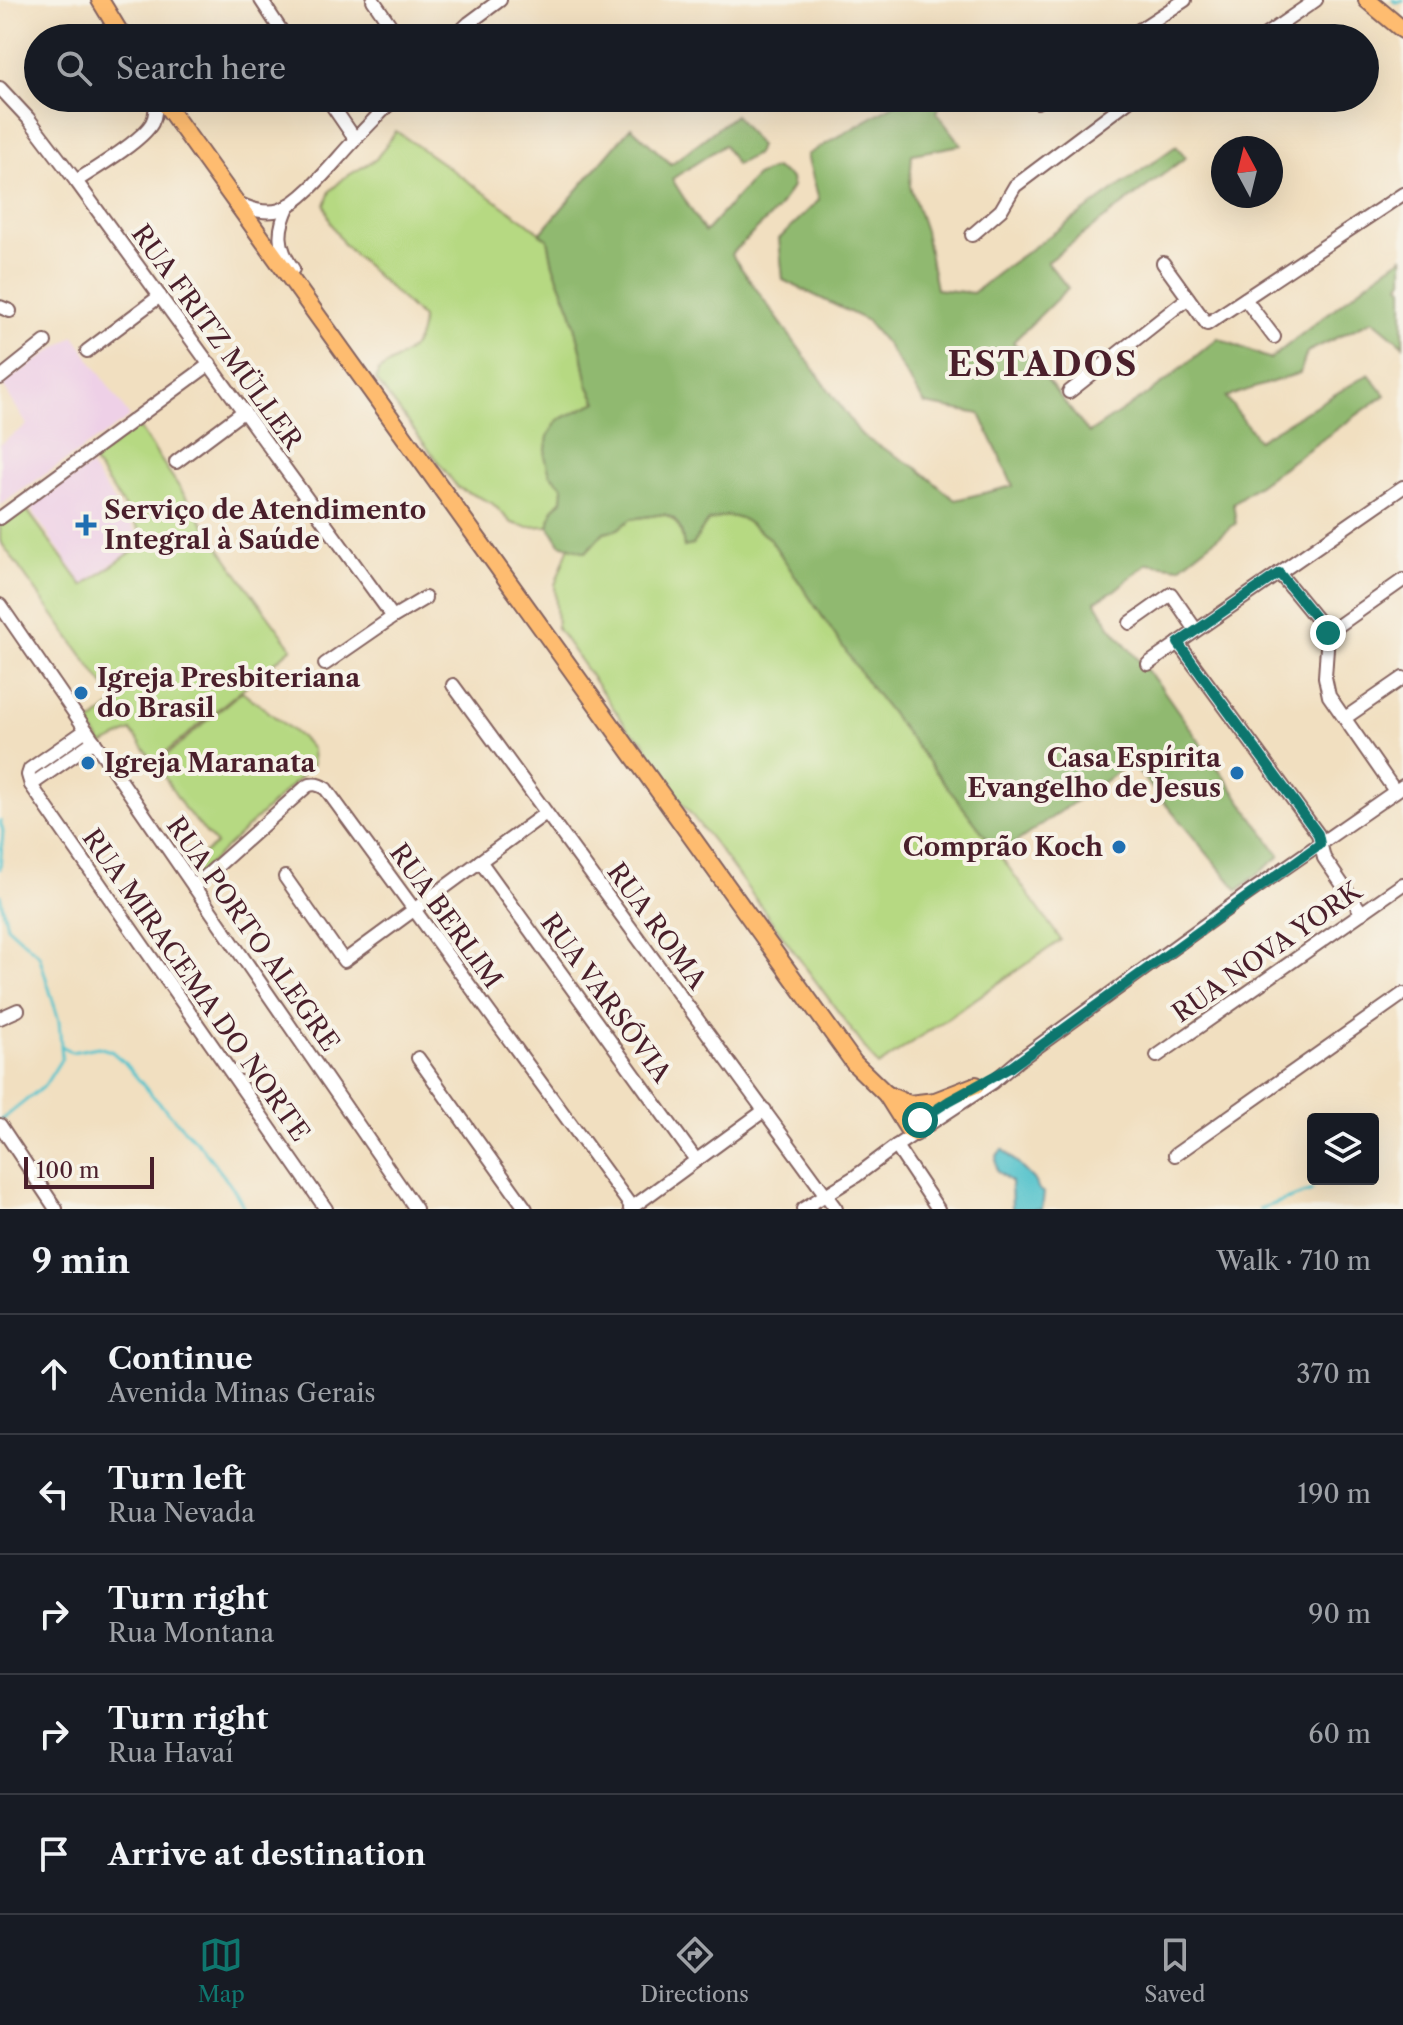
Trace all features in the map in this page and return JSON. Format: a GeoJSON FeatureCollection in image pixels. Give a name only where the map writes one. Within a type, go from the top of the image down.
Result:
{"type":"FeatureCollection","features":[{"type":"Feature","properties":{"kind":"main road"},"geometry":{"type":"LineString","coordinates":[[101,0],[116,24]]}},
{"type":"Feature","properties":{"kind":"main road"},"geometry":{"type":"LineString","coordinates":[[1367,0],[1403,30]]}},
{"type":"Feature","properties":{"kind":"main road"},"geometry":{"type":"LineString","coordinates":[[171,112],[854,1063],[916,1128]]}},
{"type":"Feature","properties":{"kind":"main road"},"geometry":{"type":"LineString","coordinates":[[886,1094],[909,1104],[935,1101],[976,1085]]}},
{"type":"Feature","properties":{"kind":"main road"},"geometry":{"type":"LineString","coordinates":[[909,1104],[916,1128]]}},
{"type":"Feature","properties":{"kind":"street"},"geometry":{"type":"LineString","coordinates":[[261,0],[277,24]]}},
{"type":"Feature","properties":{"kind":"street"},"geometry":{"type":"LineString","coordinates":[[373,0],[389,24]]}},
{"type":"Feature","properties":{"kind":"street"},"geometry":{"type":"LineString","coordinates":[[468,24],[500,0]]}},
{"type":"Feature","properties":{"kind":"street"},"geometry":{"type":"LineString","coordinates":[[1148,24],[1185,0]]}},
{"type":"Feature","properties":{"kind":"street"},"geometry":{"type":"LineString","coordinates":[[1281,24],[1316,0]]}},
{"type":"Feature","properties":{"kind":"street","name":"RUA FRITZ MÜLLER"},"geometry":{"type":"LineString","coordinates":[[0,88],[28,118],[76,181],[393,617]]}},
{"type":"Feature","properties":{"kind":"street"},"geometry":{"type":"LineString","coordinates":[[76,181],[115,155],[152,124],[155,112]]}},
{"type":"Feature","properties":{"kind":"street"},"geometry":{"type":"LineString","coordinates":[[337,112],[355,139]]}},
{"type":"Feature","properties":{"kind":"street"},"geometry":{"type":"LineString","coordinates":[[233,201],[259,211],[272,211],[289,205],[381,112]]}},
{"type":"Feature","properties":{"kind":"street"},"geometry":{"type":"LineString","coordinates":[[972,235],[996,217],[1015,186],[1113,112]]}},
{"type":"Feature","properties":{"kind":"street"},"geometry":{"type":"LineString","coordinates":[[1163,263],[1207,324],[1403,194]]}},
{"type":"Feature","properties":{"kind":"street"},"geometry":{"type":"LineString","coordinates":[[289,205],[280,228],[284,256],[374,394]]}},
{"type":"Feature","properties":{"kind":"street"},"geometry":{"type":"LineString","coordinates":[[87,351],[160,296]]}},
{"type":"Feature","properties":{"kind":"street"},"geometry":{"type":"LineString","coordinates":[[1069,392],[1188,298]]}},
{"type":"Feature","properties":{"kind":"street"},"geometry":{"type":"LineString","coordinates":[[1245,299],[1274,337]]}},
{"type":"Feature","properties":{"kind":"street"},"geometry":{"type":"LineString","coordinates":[[0,378],[45,342]]}},
{"type":"Feature","properties":{"kind":"street"},"geometry":{"type":"LineString","coordinates":[[0,518],[210,364]]}},
{"type":"Feature","properties":{"kind":"street"},"geometry":{"type":"LineString","coordinates":[[176,462],[244,411]]}},
{"type":"Feature","properties":{"kind":"street"},"geometry":{"type":"LineString","coordinates":[[1148,664],[1403,487]]}},
{"type":"Feature","properties":{"kind":"street"},"geometry":{"type":"LineString","coordinates":[[803,1209],[856,1176],[916,1128],[950,1112],[993,1082],[1399,788],[1329,696],[1325,677],[1328,633],[1279,573]]}},
{"type":"Feature","properties":{"kind":"street"},"geometry":{"type":"LineString","coordinates":[[1328,633],[1403,580]]}},
{"type":"Feature","properties":{"kind":"street"},"geometry":{"type":"LineString","coordinates":[[1130,623],[1171,594],[1196,630]]}},
{"type":"Feature","properties":{"kind":"street"},"geometry":{"type":"LineString","coordinates":[[325,664],[425,598]]}},
{"type":"Feature","properties":{"kind":"street","name":"RUA PORTO ALEGRE"},"geometry":{"type":"LineString","coordinates":[[0,605],[416,1209]]}},
{"type":"Feature","properties":{"kind":"street"},"geometry":{"type":"LineString","coordinates":[[1178,643],[1318,834],[1324,858],[1362,913]]}},
{"type":"Feature","properties":{"kind":"street"},"geometry":{"type":"LineString","coordinates":[[1345,718],[1403,678]]}},
{"type":"Feature","properties":{"kind":"street","name":"RUA ROMA"},"geometry":{"type":"LineString","coordinates":[[453,685],[828,1192],[836,1209]]}},
{"type":"Feature","properties":{"kind":"street"},"geometry":{"type":"LineString","coordinates":[[86,730],[30,769],[31,785],[94,741]]}},
{"type":"Feature","properties":{"kind":"street","name":"RUA BERLIM"},"geometry":{"type":"LineString","coordinates":[[194,887],[307,786],[314,784],[326,789],[631,1209]]}},
{"type":"Feature","properties":{"kind":"street","name":"RUA MIRACEMA DO NORTE"},"geometry":{"type":"LineString","coordinates":[[31,785],[326,1209]]}},
{"type":"Feature","properties":{"kind":"street"},"geometry":{"type":"LineString","coordinates":[[285,877],[344,961],[546,813]]}},
{"type":"Feature","properties":{"kind":"street","name":"RUA VARSÓVIA"},"geometry":{"type":"LineString","coordinates":[[480,861],[696,1160]]}},
{"type":"Feature","properties":{"kind":"street","name":"RUA NOVA YORK"},"geometry":{"type":"LineString","coordinates":[[1157,1056],[1403,884]]}},
{"type":"Feature","properties":{"kind":"street"},"geometry":{"type":"LineString","coordinates":[[1175,1155],[1403,994]]}},
{"type":"Feature","properties":{"kind":"street"},"geometry":{"type":"LineString","coordinates":[[0,1018],[18,1010]]}},
{"type":"Feature","properties":{"kind":"street"},"geometry":{"type":"LineString","coordinates":[[418,1058],[526,1209]]}},
{"type":"Feature","properties":{"kind":"street"},"geometry":{"type":"LineString","coordinates":[[828,1192],[866,1158],[916,1128],[976,1085],[1011,1067]]}},
{"type":"Feature","properties":{"kind":"street"},"geometry":{"type":"LineString","coordinates":[[631,1209],[765,1110]]}},
{"type":"Feature","properties":{"kind":"street"},"geometry":{"type":"LineString","coordinates":[[1,1127],[56,1209]]}},
{"type":"Feature","properties":{"kind":"street"},"geometry":{"type":"LineString","coordinates":[[896,1146],[938,1209]]}},
{"type":"Feature","properties":{"kind":"shaded area"},"geometry":{"type":"Polygon","coordinates":[[[74,336],[130,417],[0,505],[0,444],[27,425],[2,384],[74,336]]]}},
{"type":"Feature","properties":{"kind":"shaded area","name":"Serviço de Atendimento Integral à Saúde"},"geometry":{"type":"Polygon","coordinates":[[[90,466],[143,542],[83,584],[30,508],[90,466]]]}},
{"type":"Feature","properties":{"kind":"green space"},"geometry":{"type":"Polygon","coordinates":[[[881,112],[937,112],[961,145],[912,154],[910,186],[925,231],[936,289],[973,293],[1176,146],[1186,157],[1047,262],[1068,288],[1013,342],[1089,433],[1158,387],[1218,338],[1270,359],[1403,257],[1403,279],[1400,284],[1403,289],[1403,345],[1373,320],[1307,352],[1300,373],[1226,397],[1258,440],[1369,374],[1385,395],[1233,503],[1236,523],[1180,567],[1147,563],[1115,590],[1095,601],[1110,626],[1161,687],[1280,856],[1238,890],[1131,763],[999,854],[866,681],[770,539],[741,518],[726,516],[709,521],[693,545],[684,547],[681,530],[674,519],[664,514],[631,519],[618,529],[604,532],[586,552],[560,544],[549,526],[553,509],[562,500],[563,487],[550,474],[545,456],[548,436],[558,420],[597,402],[588,385],[571,310],[553,265],[548,239],[540,234],[631,127],[671,164],[735,115],[759,146],[756,154],[736,165],[724,145],[672,179],[705,232],[756,176],[775,168],[791,178],[792,187],[777,210],[731,254],[862,436],[917,468],[955,500],[1013,486],[980,414],[925,404],[887,345],[866,320],[783,280],[779,239],[819,200],[807,155],[881,112]]]}},
{"type":"Feature","properties":{"kind":"green space"},"geometry":{"type":"Polygon","coordinates":[[[396,131],[548,239],[553,265],[571,310],[588,385],[597,403],[558,420],[546,455],[549,470],[563,487],[562,501],[553,509],[549,526],[526,527],[512,523],[492,503],[458,488],[376,380],[378,372],[414,346],[422,318],[345,246],[331,224],[325,205],[330,191],[344,178],[376,159],[396,131]]]}},
{"type":"Feature","properties":{"kind":"green space"},"geometry":{"type":"Polygon","coordinates":[[[138,426],[292,648],[154,762],[131,731],[102,745],[89,724],[116,702],[0,541],[0,523],[24,506],[83,586],[147,541],[93,461],[138,426]]]}},
{"type":"Feature","properties":{"kind":"green space"},"geometry":{"type":"Polygon","coordinates":[[[664,514],[679,528],[684,547],[697,538],[709,521],[726,516],[741,518],[770,539],[866,681],[1061,940],[878,1066],[718,848],[655,769],[644,741],[629,730],[557,628],[555,585],[569,546],[586,552],[604,532],[618,529],[630,519],[664,514]]]}},
{"type":"Feature","properties":{"kind":"green space"},"geometry":{"type":"Polygon","coordinates":[[[242,691],[303,739],[312,749],[313,765],[194,878],[187,867],[216,844],[184,808],[156,764],[242,691]]]}},
{"type":"Feature","properties":{"kind":"water"},"geometry":{"type":"Polygon","coordinates":[[[1003,1149],[1044,1193],[1042,1209],[1012,1209],[1011,1182],[997,1171],[997,1156],[1003,1149]]]}},
{"type":"Feature","properties":{"kind":"waterway"},"geometry":{"type":"LineString","coordinates":[[1393,0],[1403,1]]}},
{"type":"Feature","properties":{"kind":"waterway"},"geometry":{"type":"LineString","coordinates":[[0,821],[3,831],[0,869]]}},
{"type":"Feature","properties":{"kind":"waterway"},"geometry":{"type":"LineString","coordinates":[[0,895],[7,926],[39,955],[59,1021],[62,1058],[45,1085],[0,1121]]}},
{"type":"Feature","properties":{"kind":"waterway"},"geometry":{"type":"LineString","coordinates":[[62,1046],[71,1052],[98,1047],[111,1051],[125,1063],[203,1149],[245,1209]]}},
{"type":"Feature","properties":{"kind":"waterway"},"geometry":{"type":"LineString","coordinates":[[1259,1209],[1312,1191]]}},
{"type":"Feature","properties":{"kind":"place","name":"Serviço de Atendimento Integral à Saúde"},"geometry":{"type":"Point","coordinates":[86,525]}},
{"type":"Feature","properties":{"kind":"place","name":"Igreja Presbiteriana do Brasil"},"geometry":{"type":"Point","coordinates":[81,693]}},
{"type":"Feature","properties":{"kind":"place","name":"Igreja Maranata"},"geometry":{"type":"Point","coordinates":[88,763]}},
{"type":"Feature","properties":{"kind":"place","name":"Casa Espírita Evangelho de Jesus"},"geometry":{"type":"Point","coordinates":[1237,773]}},
{"type":"Feature","properties":{"kind":"place","name":"Comprão Koch"},"geometry":{"type":"Point","coordinates":[1119,847]}},
{"type":"Feature","properties":{"kind":"district","name":"ESTADOS"},"geometry":{"type":"Point","coordinates":[1043,364]}},
{"type":"Feature","properties":{"kind":"route"},"geometry":{"type":"LineString","coordinates":[[920,1120],[1011,1067],[1320,844],[1318,834],[1178,643],[1279,573],[1328,633]]}}]}
